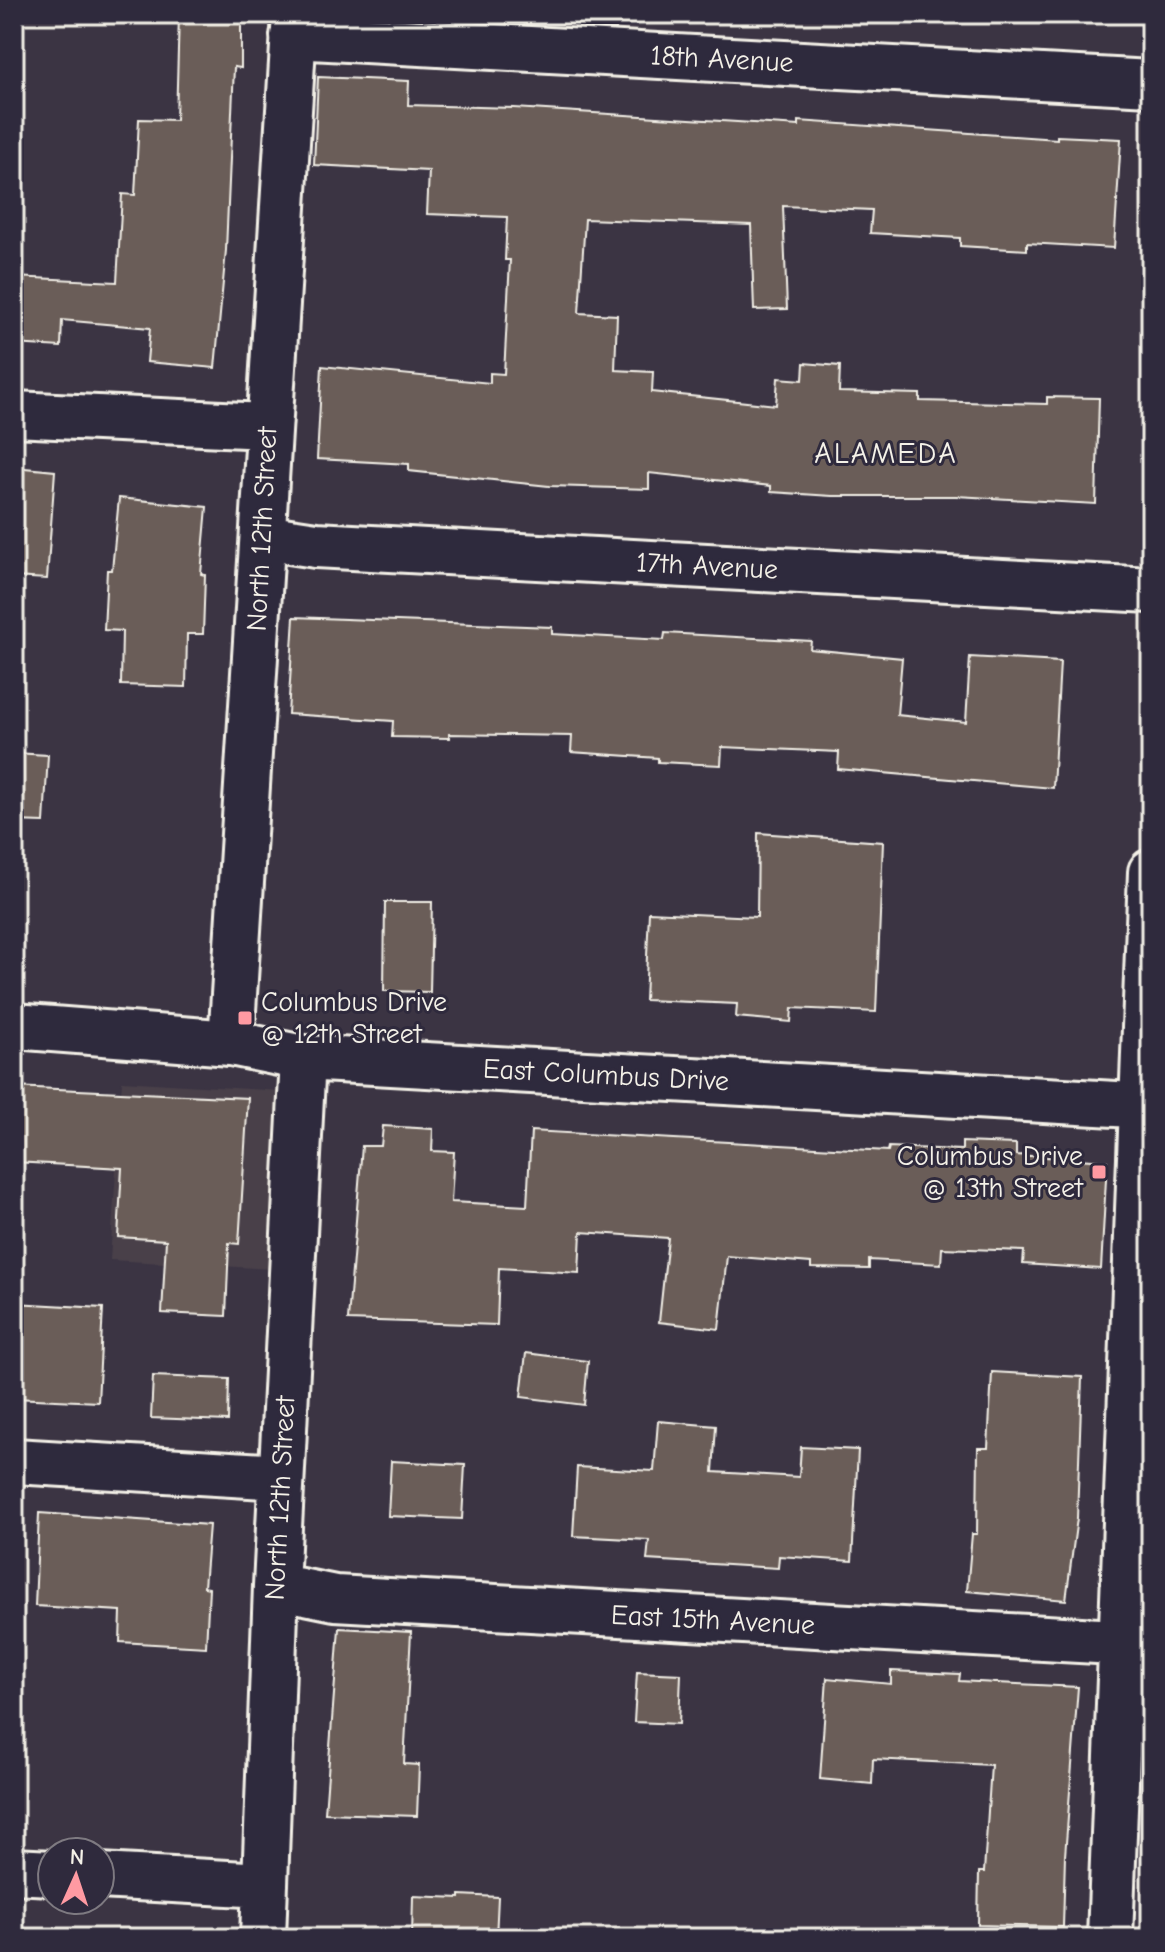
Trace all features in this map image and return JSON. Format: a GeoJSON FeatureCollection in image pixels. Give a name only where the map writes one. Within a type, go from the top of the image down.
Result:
{"type":"FeatureCollection","features":[{"type":"Feature","properties":{"kind":"street","name":"18th Avenue"},"geometry":{"type":"LineString","coordinates":[[294,25],[1151,83]]}},
{"type":"Feature","properties":{"kind":"street","name":"North 12th Street"},"geometry":{"type":"LineString","coordinates":[[231,1043],[263,537],[266,426],[294,25]]}},
{"type":"Feature","properties":{"kind":"street"},"geometry":{"type":"LineString","coordinates":[[14,414],[266,426]]}},
{"type":"Feature","properties":{"kind":"street","name":"17th Avenue"},"geometry":{"type":"LineString","coordinates":[[263,537],[316,545],[1151,590]]}},
{"type":"Feature","properties":{"kind":"street"},"geometry":{"type":"LineString","coordinates":[[1110,1938],[1137,1644],[1151,872]]}},
{"type":"Feature","properties":{"kind":"street","name":"East Columbus Drive"},"geometry":{"type":"LineString","coordinates":[[14,1026],[231,1043],[303,1058],[1146,1105]]}},
{"type":"Feature","properties":{"kind":"street","name":"North 12th Street"},"geometry":{"type":"LineString","coordinates":[[263,1938],[276,1586],[303,1058]]}},
{"type":"Feature","properties":{"kind":"street"},"geometry":{"type":"LineString","coordinates":[[14,1461],[281,1477]]}},
{"type":"Feature","properties":{"kind":"street","name":"East 15th Avenue"},"geometry":{"type":"LineString","coordinates":[[276,1586],[335,1598],[1137,1644]]}},
{"type":"Feature","properties":{"kind":"street"},"geometry":{"type":"LineString","coordinates":[[14,1871],[36,1872]]}},
{"type":"Feature","properties":{"kind":"street"},"geometry":{"type":"LineString","coordinates":[[116,1877],[265,1885]]}},
{"type":"Feature","properties":{"kind":"shaded area"},"geometry":{"type":"Polygon","coordinates":[[[122,1081],[281,1091],[273,1269],[110,1260],[122,1081]]]}},
{"type":"Feature","properties":{"kind":"building"},"geometry":{"type":"Polygon","coordinates":[[[179,14],[241,14],[241,68],[234,67],[226,250],[215,368],[147,362],[150,328],[62,320],[61,347],[14,344],[14,277],[117,282],[122,194],[135,195],[139,119],[176,120],[179,14]]]}},
{"type":"Feature","properties":{"kind":"building"},"geometry":{"type":"Polygon","coordinates":[[[318,77],[409,81],[408,105],[514,108],[799,126],[799,121],[1057,139],[1057,136],[1121,139],[1114,248],[1027,243],[1027,250],[960,246],[960,238],[870,233],[872,210],[783,206],[787,309],[754,310],[751,225],[585,219],[579,313],[617,315],[615,370],[653,372],[652,392],[776,405],[778,378],[803,380],[804,363],[840,366],[839,392],[920,394],[920,401],[1047,404],[1047,397],[1099,398],[1096,504],[956,496],[832,496],[771,492],[771,486],[649,473],[649,489],[549,486],[409,471],[409,464],[317,459],[322,366],[490,383],[490,373],[504,374],[510,260],[505,260],[507,217],[427,214],[429,171],[314,165],[318,77]]]}},
{"type":"Feature","properties":{"kind":"building"},"geometry":{"type":"Polygon","coordinates":[[[14,467],[55,471],[47,579],[14,577],[14,467]]]}},
{"type":"Feature","properties":{"kind":"building"},"geometry":{"type":"Polygon","coordinates":[[[119,498],[207,507],[201,574],[205,575],[203,634],[187,634],[186,687],[121,685],[122,631],[104,630],[107,570],[112,570],[119,498]]]}},
{"type":"Feature","properties":{"kind":"building"},"geometry":{"type":"Polygon","coordinates":[[[294,617],[552,627],[552,634],[664,640],[665,633],[811,641],[810,649],[902,658],[897,715],[966,722],[970,657],[1060,662],[1053,788],[838,769],[839,752],[722,747],[721,765],[658,762],[658,758],[571,752],[572,736],[449,734],[449,738],[392,737],[393,721],[288,714],[294,617]]]}},
{"type":"Feature","properties":{"kind":"building"},"geometry":{"type":"Polygon","coordinates":[[[14,753],[48,755],[44,822],[14,821],[14,753]]]}},
{"type":"Feature","properties":{"kind":"building"},"geometry":{"type":"Polygon","coordinates":[[[758,833],[883,842],[876,1012],[792,1008],[791,1022],[736,1017],[737,1004],[645,1000],[649,912],[757,917],[758,833]]]}},
{"type":"Feature","properties":{"kind":"building"},"geometry":{"type":"Polygon","coordinates":[[[385,902],[432,902],[430,992],[384,991],[385,902]]]}},
{"type":"Feature","properties":{"kind":"building"},"geometry":{"type":"Polygon","coordinates":[[[14,1087],[248,1098],[239,1244],[229,1243],[226,1316],[162,1313],[166,1240],[118,1237],[122,1168],[14,1162],[14,1087]]]}},
{"type":"Feature","properties":{"kind":"building"},"geometry":{"type":"Polygon","coordinates":[[[383,1126],[433,1129],[432,1151],[454,1152],[451,1202],[527,1206],[531,1131],[888,1151],[889,1147],[962,1150],[962,1142],[1016,1144],[1016,1155],[1107,1161],[1101,1269],[1023,1264],[1024,1251],[942,1248],[941,1264],[869,1260],[869,1269],[811,1268],[811,1263],[727,1256],[719,1329],[659,1322],[668,1238],[581,1232],[579,1273],[499,1268],[497,1325],[348,1320],[362,1146],[381,1146],[383,1126]]]}},
{"type":"Feature","properties":{"kind":"building"},"geometry":{"type":"Polygon","coordinates":[[[14,1303],[103,1308],[98,1402],[14,1398],[14,1303]]]}},
{"type":"Feature","properties":{"kind":"building"},"geometry":{"type":"Polygon","coordinates":[[[526,1353],[588,1361],[584,1405],[521,1397],[526,1353]]]}},
{"type":"Feature","properties":{"kind":"building"},"geometry":{"type":"Polygon","coordinates":[[[992,1372],[1082,1377],[1077,1518],[1066,1600],[967,1591],[972,1534],[977,1534],[978,1448],[988,1448],[992,1372]]]}},
{"type":"Feature","properties":{"kind":"building"},"geometry":{"type":"Polygon","coordinates":[[[153,1376],[229,1379],[228,1421],[151,1418],[153,1376]]]}},
{"type":"Feature","properties":{"kind":"building"},"geometry":{"type":"Polygon","coordinates":[[[658,1421],[716,1426],[713,1472],[799,1477],[801,1447],[858,1450],[852,1561],[779,1556],[778,1568],[647,1560],[649,1540],[573,1536],[577,1467],[654,1471],[658,1421]]]}},
{"type":"Feature","properties":{"kind":"building"},"geometry":{"type":"Polygon","coordinates":[[[391,1461],[465,1465],[462,1519],[388,1516],[391,1461]]]}},
{"type":"Feature","properties":{"kind":"building"},"geometry":{"type":"Polygon","coordinates":[[[39,1513],[209,1525],[204,1587],[209,1588],[206,1647],[120,1642],[121,1611],[35,1606],[39,1513]]]}},
{"type":"Feature","properties":{"kind":"building"},"geometry":{"type":"Polygon","coordinates":[[[339,1628],[411,1632],[404,1764],[419,1765],[417,1816],[325,1813],[339,1628]]]}},
{"type":"Feature","properties":{"kind":"building"},"geometry":{"type":"Polygon","coordinates":[[[891,1671],[960,1674],[959,1681],[1078,1687],[1065,1856],[1063,1927],[978,1925],[979,1872],[984,1872],[991,1765],[873,1759],[872,1784],[820,1779],[827,1678],[891,1684],[891,1671]]]}},
{"type":"Feature","properties":{"kind":"building"},"geometry":{"type":"Polygon","coordinates":[[[637,1672],[681,1674],[679,1724],[634,1722],[637,1672]]]}},
{"type":"Feature","properties":{"kind":"building"},"geometry":{"type":"Polygon","coordinates":[[[460,1895],[498,1897],[496,1938],[412,1938],[413,1896],[460,1898],[460,1895]]]}},
{"type":"Feature","properties":{"kind":"place","name":"Columbus Drive @ 12th Street"},"geometry":{"type":"Point","coordinates":[245,1018]}},
{"type":"Feature","properties":{"kind":"place","name":"Columbus Drive @ 13th Street"},"geometry":{"type":"Point","coordinates":[1099,1172]}},
{"type":"Feature","properties":{"kind":"district","name":"ALAMEDA"},"geometry":{"type":"Point","coordinates":[886,453]}}]}
